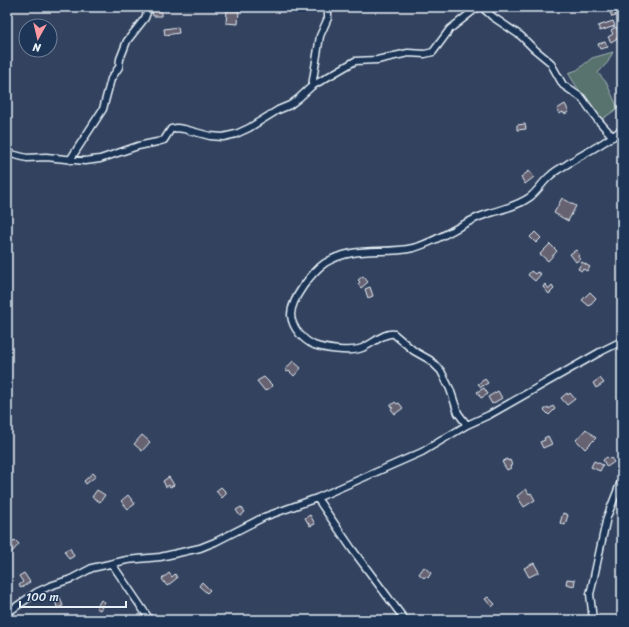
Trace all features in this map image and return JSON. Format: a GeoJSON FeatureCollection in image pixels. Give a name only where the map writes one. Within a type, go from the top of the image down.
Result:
{"type":"FeatureCollection","features":[{"type":"Feature","properties":{"kind":"street"},"geometry":{"type":"LineString","coordinates":[[70,160],[103,109],[111,79],[119,68],[120,59],[127,41],[145,18],[148,7]]}},
{"type":"Feature","properties":{"kind":"street"},"geometry":{"type":"LineString","coordinates":[[312,86],[320,36],[328,18],[328,7]]}},
{"type":"Feature","properties":{"kind":"street"},"geometry":{"type":"LineString","coordinates":[[7,153],[27,158],[85,161],[106,158],[138,146],[164,140],[171,129],[177,128],[210,136],[236,134],[278,110],[290,105],[312,86],[355,61],[377,60],[408,53],[425,54],[433,52],[450,29],[478,7]]}},
{"type":"Feature","properties":{"kind":"street"},"geometry":{"type":"LineString","coordinates":[[484,7],[492,17],[521,36],[550,62],[563,85],[582,98],[597,119],[613,137]]}},
{"type":"Feature","properties":{"kind":"street"},"geometry":{"type":"LineString","coordinates":[[467,425],[458,413],[450,389],[441,371],[430,360],[414,351],[394,334],[390,333],[385,335],[360,349],[345,351],[316,346],[300,335],[294,325],[291,316],[294,304],[305,283],[323,264],[334,258],[351,252],[414,248],[445,235],[478,218],[516,205],[529,197],[550,175],[613,137],[622,129]]}},
{"type":"Feature","properties":{"kind":"street"},"geometry":{"type":"LineString","coordinates":[[7,613],[38,592],[71,579],[92,568],[127,560],[160,557],[200,548],[264,517],[317,498],[422,452],[467,425],[489,415],[622,341]]}},
{"type":"Feature","properties":{"kind":"street"},"geometry":{"type":"LineString","coordinates":[[593,620],[590,594],[597,569],[607,517],[622,479]]}},
{"type":"Feature","properties":{"kind":"street"},"geometry":{"type":"LineString","coordinates":[[317,498],[352,549],[405,620]]}},
{"type":"Feature","properties":{"kind":"street"},"geometry":{"type":"LineString","coordinates":[[112,564],[150,620]]}},
{"type":"Feature","properties":{"kind":"green space"},"geometry":{"type":"Polygon","coordinates":[[[613,52],[608,62],[598,73],[606,82],[618,108],[601,120],[596,117],[568,73],[577,70],[592,58],[613,52]]]}},
{"type":"Feature","properties":{"kind":"building"},"geometry":{"type":"Polygon","coordinates":[[[608,7],[613,7],[616,16],[612,17],[608,7]]]}},
{"type":"Feature","properties":{"kind":"building"},"geometry":{"type":"Polygon","coordinates":[[[152,10],[161,10],[161,16],[153,16],[152,10]]]}},
{"type":"Feature","properties":{"kind":"building"},"geometry":{"type":"Polygon","coordinates":[[[227,10],[239,11],[238,24],[226,23],[227,10]]]}},
{"type":"Feature","properties":{"kind":"building"},"geometry":{"type":"Polygon","coordinates":[[[613,21],[615,26],[600,31],[598,26],[613,21]]]}},
{"type":"Feature","properties":{"kind":"building"},"geometry":{"type":"Polygon","coordinates":[[[178,27],[179,33],[165,35],[164,29],[178,27]]]}},
{"type":"Feature","properties":{"kind":"building"},"geometry":{"type":"Polygon","coordinates":[[[616,27],[619,33],[622,31],[622,35],[611,42],[608,37],[613,34],[611,30],[616,27]]]}},
{"type":"Feature","properties":{"kind":"building"},"geometry":{"type":"Polygon","coordinates":[[[605,42],[608,47],[600,49],[598,44],[605,42]]]}},
{"type":"Feature","properties":{"kind":"building"},"geometry":{"type":"Polygon","coordinates":[[[565,104],[569,112],[559,114],[557,109],[565,104]]]}},
{"type":"Feature","properties":{"kind":"building"},"geometry":{"type":"Polygon","coordinates":[[[525,124],[526,129],[517,130],[517,125],[525,124]]]}},
{"type":"Feature","properties":{"kind":"building"},"geometry":{"type":"Polygon","coordinates":[[[529,171],[534,177],[525,184],[521,177],[529,171]]]}},
{"type":"Feature","properties":{"kind":"building"},"geometry":{"type":"Polygon","coordinates":[[[562,198],[576,206],[568,221],[554,213],[562,198]]]}},
{"type":"Feature","properties":{"kind":"building"},"geometry":{"type":"Polygon","coordinates":[[[535,232],[541,238],[536,243],[530,237],[535,232]]]}},
{"type":"Feature","properties":{"kind":"building"},"geometry":{"type":"Polygon","coordinates":[[[550,244],[557,251],[548,261],[540,254],[550,244]]]}},
{"type":"Feature","properties":{"kind":"building"},"geometry":{"type":"Polygon","coordinates":[[[576,250],[580,254],[578,256],[580,259],[576,262],[570,254],[576,250]]]}},
{"type":"Feature","properties":{"kind":"building"},"geometry":{"type":"Polygon","coordinates":[[[582,262],[590,267],[587,271],[578,269],[582,262]]]}},
{"type":"Feature","properties":{"kind":"building"},"geometry":{"type":"Polygon","coordinates":[[[531,271],[535,274],[537,272],[541,274],[535,281],[528,275],[531,271]]]}},
{"type":"Feature","properties":{"kind":"building"},"geometry":{"type":"Polygon","coordinates":[[[363,276],[368,282],[361,288],[358,284],[360,282],[358,280],[363,276]]]}},
{"type":"Feature","properties":{"kind":"building"},"geometry":{"type":"Polygon","coordinates":[[[545,284],[549,289],[552,286],[554,289],[549,294],[543,287],[545,284]]]}},
{"type":"Feature","properties":{"kind":"building"},"geometry":{"type":"Polygon","coordinates":[[[370,287],[373,296],[368,298],[365,289],[370,287]]]}},
{"type":"Feature","properties":{"kind":"building"},"geometry":{"type":"Polygon","coordinates":[[[590,292],[596,298],[589,306],[582,300],[590,292]]]}},
{"type":"Feature","properties":{"kind":"building"},"geometry":{"type":"Polygon","coordinates":[[[293,361],[301,368],[294,376],[289,371],[287,372],[285,370],[293,361]]]}},
{"type":"Feature","properties":{"kind":"building"},"geometry":{"type":"Polygon","coordinates":[[[264,377],[273,386],[265,391],[257,381],[264,377]]]}},
{"type":"Feature","properties":{"kind":"building"},"geometry":{"type":"Polygon","coordinates":[[[600,378],[604,383],[596,388],[593,383],[600,378]]]}},
{"type":"Feature","properties":{"kind":"building"},"geometry":{"type":"Polygon","coordinates":[[[485,379],[488,383],[481,387],[478,384],[485,379]]]}},
{"type":"Feature","properties":{"kind":"building"},"geometry":{"type":"Polygon","coordinates":[[[484,388],[488,394],[481,398],[477,392],[484,388]]]}},
{"type":"Feature","properties":{"kind":"building"},"geometry":{"type":"Polygon","coordinates":[[[498,391],[502,398],[492,404],[488,397],[498,391]]]}},
{"type":"Feature","properties":{"kind":"building"},"geometry":{"type":"Polygon","coordinates":[[[567,393],[568,395],[570,393],[575,399],[567,405],[561,398],[567,393]]]}},
{"type":"Feature","properties":{"kind":"building"},"geometry":{"type":"Polygon","coordinates":[[[395,402],[397,404],[399,403],[403,408],[395,414],[391,409],[393,408],[390,406],[395,402]]]}},
{"type":"Feature","properties":{"kind":"building"},"geometry":{"type":"Polygon","coordinates":[[[553,406],[555,409],[549,415],[544,410],[548,407],[549,409],[553,406]]]}},
{"type":"Feature","properties":{"kind":"building"},"geometry":{"type":"Polygon","coordinates":[[[586,429],[596,438],[585,449],[576,440],[586,429]]]}},
{"type":"Feature","properties":{"kind":"building"},"geometry":{"type":"Polygon","coordinates":[[[142,435],[150,442],[142,451],[134,444],[142,435]]]}},
{"type":"Feature","properties":{"kind":"building"},"geometry":{"type":"Polygon","coordinates":[[[548,436],[552,444],[543,448],[540,442],[545,440],[544,438],[548,436]]]}},
{"type":"Feature","properties":{"kind":"building"},"geometry":{"type":"Polygon","coordinates":[[[607,457],[609,459],[611,458],[614,462],[607,467],[603,460],[607,457]]]}},
{"type":"Feature","properties":{"kind":"building"},"geometry":{"type":"Polygon","coordinates":[[[507,459],[508,461],[510,460],[512,465],[510,466],[511,468],[507,470],[502,462],[507,459]]]}},
{"type":"Feature","properties":{"kind":"building"},"geometry":{"type":"Polygon","coordinates":[[[594,461],[603,465],[600,471],[591,467],[594,461]]]}},
{"type":"Feature","properties":{"kind":"building"},"geometry":{"type":"Polygon","coordinates":[[[93,473],[96,476],[86,484],[84,481],[93,473]]]}},
{"type":"Feature","properties":{"kind":"building"},"geometry":{"type":"Polygon","coordinates":[[[169,477],[174,485],[170,487],[169,485],[166,487],[163,481],[169,477]]]}},
{"type":"Feature","properties":{"kind":"building"},"geometry":{"type":"Polygon","coordinates":[[[221,487],[227,493],[222,498],[216,491],[221,487]]]}},
{"type":"Feature","properties":{"kind":"building"},"geometry":{"type":"Polygon","coordinates":[[[526,489],[529,494],[531,493],[535,500],[524,507],[517,496],[526,489]]]}},
{"type":"Feature","properties":{"kind":"building"},"geometry":{"type":"Polygon","coordinates":[[[97,490],[105,495],[100,502],[92,497],[97,490]]]}},
{"type":"Feature","properties":{"kind":"building"},"geometry":{"type":"Polygon","coordinates":[[[128,495],[135,504],[128,509],[121,501],[128,495]]]}},
{"type":"Feature","properties":{"kind":"building"},"geometry":{"type":"Polygon","coordinates":[[[241,507],[245,512],[240,516],[236,510],[241,507]]]}},
{"type":"Feature","properties":{"kind":"building"},"geometry":{"type":"Polygon","coordinates":[[[563,513],[568,515],[565,525],[560,523],[563,513]]]}},
{"type":"Feature","properties":{"kind":"building"},"geometry":{"type":"Polygon","coordinates":[[[310,515],[315,524],[310,526],[305,518],[310,515]]]}},
{"type":"Feature","properties":{"kind":"building"},"geometry":{"type":"Polygon","coordinates":[[[15,540],[19,544],[12,552],[8,548],[15,540]]]}},
{"type":"Feature","properties":{"kind":"building"},"geometry":{"type":"Polygon","coordinates":[[[70,548],[74,556],[69,559],[64,551],[70,548]]]}},
{"type":"Feature","properties":{"kind":"building"},"geometry":{"type":"Polygon","coordinates":[[[534,563],[539,572],[529,577],[524,568],[534,563]]]}},
{"type":"Feature","properties":{"kind":"building"},"geometry":{"type":"Polygon","coordinates":[[[424,567],[431,573],[428,578],[426,576],[424,578],[419,574],[424,567]]]}},
{"type":"Feature","properties":{"kind":"building"},"geometry":{"type":"Polygon","coordinates":[[[24,573],[30,582],[21,588],[19,585],[23,582],[19,576],[24,573]]]}},
{"type":"Feature","properties":{"kind":"building"},"geometry":{"type":"Polygon","coordinates":[[[169,573],[172,577],[175,574],[177,578],[167,586],[162,579],[169,573]]]}},
{"type":"Feature","properties":{"kind":"building"},"geometry":{"type":"Polygon","coordinates":[[[567,579],[575,580],[574,586],[566,584],[567,579]]]}},
{"type":"Feature","properties":{"kind":"building"},"geometry":{"type":"Polygon","coordinates":[[[202,582],[210,590],[207,593],[199,586],[202,582]]]}},
{"type":"Feature","properties":{"kind":"building"},"geometry":{"type":"Polygon","coordinates":[[[60,597],[63,606],[57,608],[55,598],[60,597]]]}},
{"type":"Feature","properties":{"kind":"building"},"geometry":{"type":"Polygon","coordinates":[[[488,597],[495,604],[492,607],[485,599],[488,597]]]}},
{"type":"Feature","properties":{"kind":"building"},"geometry":{"type":"Polygon","coordinates":[[[101,600],[105,602],[100,610],[96,608],[101,600]]]}}]}
